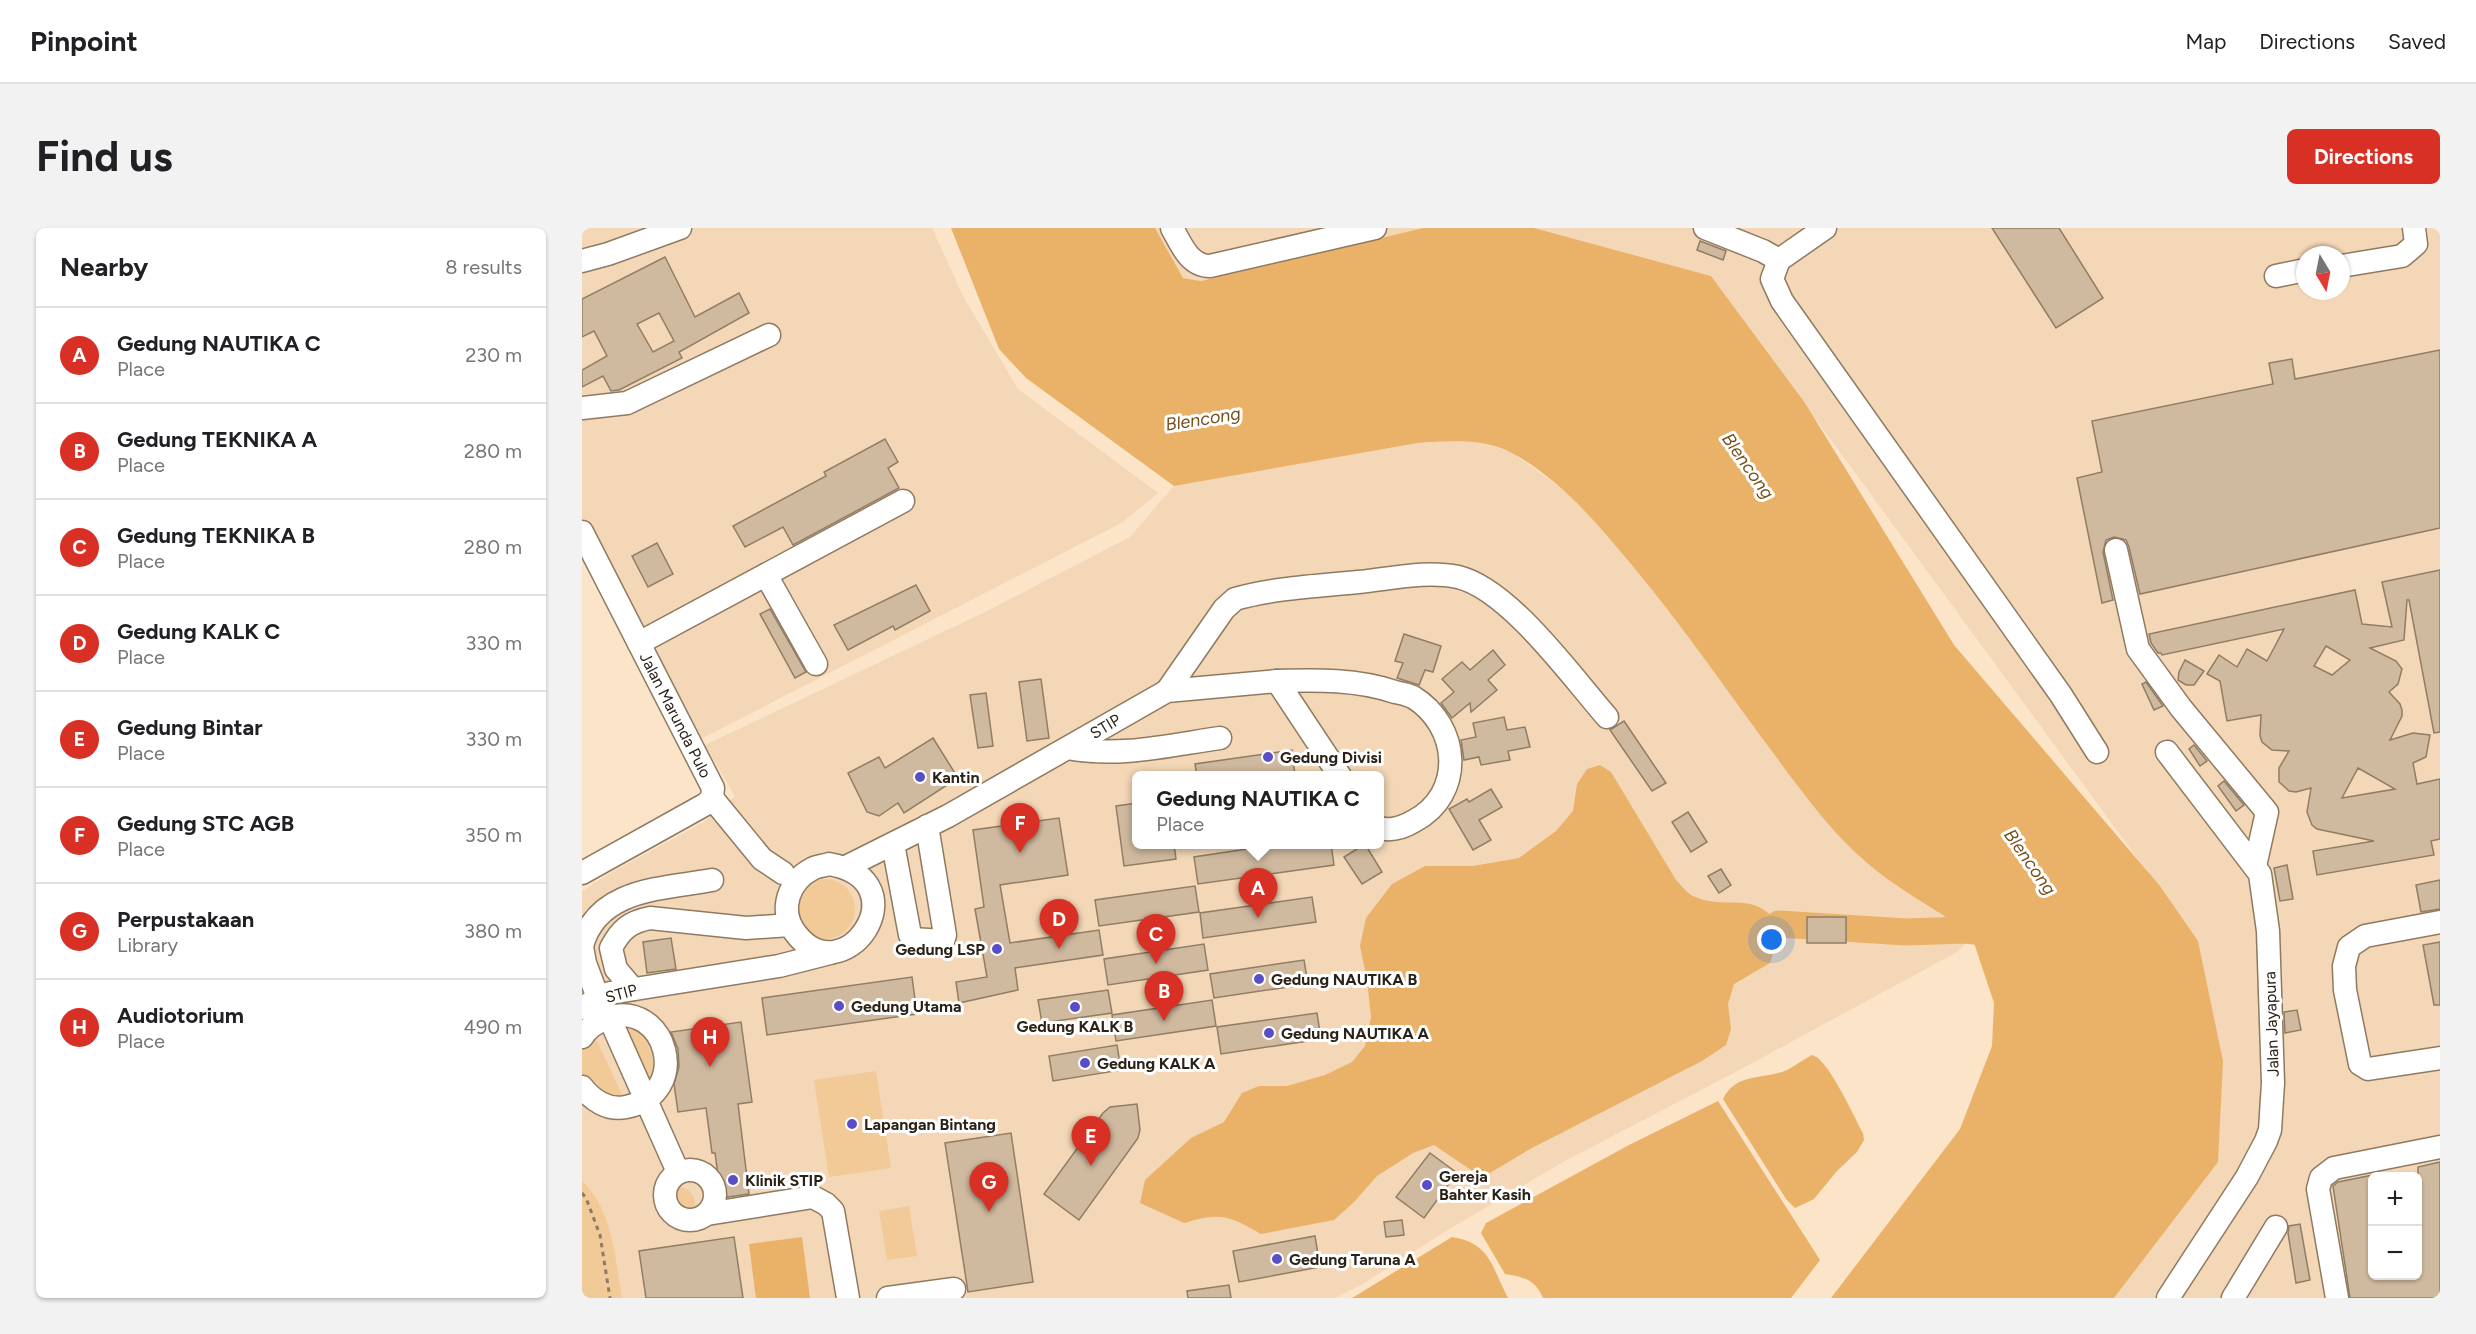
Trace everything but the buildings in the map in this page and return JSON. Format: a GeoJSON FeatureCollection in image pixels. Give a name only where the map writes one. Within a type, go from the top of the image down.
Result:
{"type":"FeatureCollection","features":[{"type":"Feature","properties":{"kind":"street"},"geometry":{"type":"LineString","coordinates":[[582,261],[680,228]]}},
{"type":"Feature","properties":{"kind":"street"},"geometry":{"type":"LineString","coordinates":[[1172,228],[1189,256],[1201,266],[1375,228]]}},
{"type":"Feature","properties":{"kind":"street"},"geometry":{"type":"LineString","coordinates":[[1705,228],[1763,251],[1779,260]]}},
{"type":"Feature","properties":{"kind":"street"},"geometry":{"type":"LineString","coordinates":[[1825,228],[1779,260],[1772,279],[1782,301],[2061,695],[2097,752]]}},
{"type":"Feature","properties":{"kind":"street"},"geometry":{"type":"LineString","coordinates":[[2350,265],[2402,256],[2416,244],[2414,228]]}},
{"type":"Feature","properties":{"kind":"street"},"geometry":{"type":"LineString","coordinates":[[2276,276],[2296,272]]}},
{"type":"Feature","properties":{"kind":"street"},"geometry":{"type":"LineString","coordinates":[[582,408],[627,403],[769,335]]}},
{"type":"Feature","properties":{"kind":"street"},"geometry":{"type":"LineString","coordinates":[[639,643],[903,501]]}},
{"type":"Feature","properties":{"kind":"street","name":"Jalan Marunda Pulo"},"geometry":{"type":"LineString","coordinates":[[582,531],[713,788],[712,798],[706,804],[582,873]]}},
{"type":"Feature","properties":{"kind":"street"},"geometry":{"type":"LineString","coordinates":[[2116,550],[2138,649],[2181,708],[2267,812],[2255,866]]}},
{"type":"Feature","properties":{"kind":"street"},"geometry":{"type":"LineString","coordinates":[[766,575],[816,664]]}},
{"type":"Feature","properties":{"kind":"street"},"geometry":{"type":"LineString","coordinates":[[1167,691],[1224,609],[1235,600],[1332,585],[1440,575],[1461,578],[1504,602],[1523,620],[1607,717]]}},
{"type":"Feature","properties":{"kind":"street"},"geometry":{"type":"LineString","coordinates":[[1277,681],[1337,771]]}},
{"type":"Feature","properties":{"kind":"street","name":"STIP"},"geometry":{"type":"LineString","coordinates":[[846,867],[927,826],[1167,691],[1277,681],[1351,681],[1383,688],[1412,697],[1432,715],[1445,734],[1450,753],[1451,767],[1446,790],[1438,803],[1424,816],[1407,825],[1392,829],[1384,828]]}},
{"type":"Feature","properties":{"kind":"street"},"geometry":{"type":"LineString","coordinates":[[1068,748],[1091,753],[1118,752],[1220,738]]}},
{"type":"Feature","properties":{"kind":"street","name":"Jalan Jayapura"},"geometry":{"type":"LineString","coordinates":[[2167,752],[2255,866],[2261,881],[2268,931],[2273,1083],[2270,1130],[2266,1141],[2247,1177],[2168,1298]]}},
{"type":"Feature","properties":{"kind":"street"},"geometry":{"type":"LineString","coordinates":[[712,798],[762,859],[791,875],[829,864],[846,867],[860,876],[870,890],[873,907],[871,924],[861,938],[847,947],[830,953],[814,948],[800,939],[790,925],[786,908],[791,875]]}},
{"type":"Feature","properties":{"kind":"street"},"geometry":{"type":"LineString","coordinates":[[893,844],[910,935],[913,939],[943,941],[945,935],[927,826]]}},
{"type":"Feature","properties":{"kind":"street"},"geometry":{"type":"LineString","coordinates":[[582,1037],[586,1030],[597,1022],[596,1008],[583,955],[586,931],[598,915],[630,895],[712,880]]}},
{"type":"Feature","properties":{"kind":"street"},"geometry":{"type":"LineString","coordinates":[[633,989],[615,969],[611,948],[623,928],[636,921],[650,918],[746,928],[790,925]]}},
{"type":"Feature","properties":{"kind":"street"},"geometry":{"type":"LineString","coordinates":[[2440,922],[2364,936],[2349,947],[2344,966],[2345,990],[2360,1064],[2368,1069],[2440,1058]]}},
{"type":"Feature","properties":{"kind":"street","name":"STIP"},"geometry":{"type":"LineString","coordinates":[[678,1172],[646,1100],[596,1008],[610,993],[779,966],[830,953]]}},
{"type":"Feature","properties":{"kind":"street"},"geometry":{"type":"LineString","coordinates":[[582,1087],[588,1096],[604,1105],[622,1108],[646,1100],[654,1094],[664,1078],[667,1060],[663,1042],[652,1028],[637,1018],[596,1008]]}},
{"type":"Feature","properties":{"kind":"street"},"geometry":{"type":"LineString","coordinates":[[2337,1298],[2318,1189],[2321,1178],[2334,1168],[2440,1147]]}},
{"type":"Feature","properties":{"kind":"street"},"geometry":{"type":"LineString","coordinates":[[707,1214],[713,1204],[715,1194],[708,1176],[699,1171],[678,1172],[666,1185],[665,1195],[672,1213],[680,1218],[690,1220],[707,1214],[813,1197],[826,1204],[833,1211],[848,1298]]}},
{"type":"Feature","properties":{"kind":"street"},"geometry":{"type":"LineString","coordinates":[[2233,1298],[2276,1227]]}},
{"type":"Feature","properties":{"kind":"street"},"geometry":{"type":"LineString","coordinates":[[888,1298],[954,1288]]}},
{"type":"Feature","properties":{"kind":"path"},"geometry":{"type":"LineString","coordinates":[[582,1193],[600,1234],[610,1298]]}},
{"type":"Feature","properties":{"kind":"shaded area"},"geometry":{"type":"Polygon","coordinates":[[[582,228],[932,228],[964,298],[1018,389],[1158,493],[1123,522],[689,745],[582,560],[582,228]]]}},
{"type":"Feature","properties":{"kind":"shaded area"},"geometry":{"type":"Polygon","coordinates":[[[1155,228],[1423,228],[1201,281],[1183,278],[1155,228]]]}},
{"type":"Feature","properties":{"kind":"shaded area"},"geometry":{"type":"Polygon","coordinates":[[[1534,228],[2440,228],[2440,1298],[2114,1298],[2218,1162],[2198,941],[1711,276],[1534,228]]]}},
{"type":"Feature","properties":{"kind":"shaded area"},"geometry":{"type":"Polygon","coordinates":[[[1452,441],[1483,443],[1511,452],[1561,488],[1604,530],[1659,597],[1824,819],[1863,860],[1894,884],[1954,922],[1972,937],[1957,952],[1565,1161],[1451,1228],[1361,1285],[1335,1298],[582,1298],[582,891],[704,822],[735,796],[705,745],[983,613],[1130,537],[1174,486],[1419,443],[1452,441]]]}},
{"type":"Feature","properties":{"kind":"shaded area"},"geometry":{"type":"Polygon","coordinates":[[[819,879],[831,879],[842,884],[850,892],[855,909],[853,921],[842,934],[831,939],[819,939],[808,934],[800,926],[795,915],[795,903],[800,892],[808,884],[819,879]]]}},
{"type":"Feature","properties":{"kind":"shaded area"},"geometry":{"type":"Polygon","coordinates":[[[619,1024],[636,1032],[648,1046],[653,1063],[650,1082],[619,1024]]]}},
{"type":"Feature","properties":{"kind":"shaded area"},"geometry":{"type":"Polygon","coordinates":[[[593,1032],[626,1103],[582,1083],[582,1043],[593,1032]]]}},
{"type":"Feature","properties":{"kind":"shaded area","name":"Lapangan Bintang"},"geometry":{"type":"Polygon","coordinates":[[[876,1071],[891,1168],[829,1177],[814,1080],[876,1071]]]}},
{"type":"Feature","properties":{"kind":"shaded area"},"geometry":{"type":"Polygon","coordinates":[[[582,1181],[600,1206],[606,1220],[611,1235],[622,1298],[582,1298],[582,1181]]]}},
{"type":"Feature","properties":{"kind":"shaded area"},"geometry":{"type":"Polygon","coordinates":[[[678,1187],[690,1192],[695,1204],[690,1216],[678,1221],[666,1216],[661,1204],[666,1192],[678,1187]]]}},
{"type":"Feature","properties":{"kind":"shaded area"},"geometry":{"type":"Polygon","coordinates":[[[909,1206],[917,1256],[887,1260],[879,1211],[909,1206]]]}},
{"type":"Feature","properties":{"kind":"water","name":"Blencong"},"geometry":{"type":"Polygon","coordinates":[[[951,228],[1155,228],[1183,278],[1201,281],[1423,228],[1534,228],[1711,276],[1805,403],[1954,645],[2160,886],[2198,941],[2223,1061],[2218,1162],[2114,1298],[1831,1298],[1960,1129],[1992,1046],[1994,1003],[1972,937],[1957,924],[1876,870],[1831,827],[1798,787],[1656,595],[1605,533],[1562,489],[1530,464],[1501,448],[1454,441],[1418,443],[1174,486],[1026,378],[999,349],[951,228]]]}},
{"type":"Feature","properties":{"kind":"water"},"geometry":{"type":"Polygon","coordinates":[[[1600,765],[1611,772],[1676,880],[1689,893],[1705,900],[1738,902],[1758,907],[1779,924],[1770,963],[1734,984],[1728,1004],[1731,1029],[1726,1045],[1702,1061],[1530,1149],[1490,1173],[1471,1170],[1434,1145],[1413,1153],[1377,1176],[1334,1220],[1261,1234],[1224,1217],[1207,1217],[1184,1223],[1140,1203],[1145,1180],[1191,1138],[1224,1122],[1242,1093],[1259,1086],[1287,1086],[1325,1075],[1352,1062],[1365,1046],[1371,1017],[1360,946],[1366,918],[1392,884],[1425,866],[1473,866],[1519,858],[1556,831],[1573,811],[1577,784],[1587,769],[1600,765]]]}},
{"type":"Feature","properties":{"kind":"water"},"geometry":{"type":"Polygon","coordinates":[[[1812,1055],[1825,1066],[1833,1077],[1863,1133],[1864,1140],[1857,1152],[1837,1171],[1814,1199],[1795,1208],[1786,1199],[1723,1099],[1735,1084],[1787,1070],[1812,1055]]]}},
{"type":"Feature","properties":{"kind":"water"},"geometry":{"type":"Polygon","coordinates":[[[1718,1101],[1820,1260],[1791,1298],[1543,1298],[1528,1280],[1505,1274],[1481,1233],[1486,1223],[1629,1145],[1718,1101]]]}},
{"type":"Feature","properties":{"kind":"water"},"geometry":{"type":"Polygon","coordinates":[[[802,1237],[810,1298],[756,1298],[749,1244],[802,1237]]]}},
{"type":"Feature","properties":{"kind":"water"},"geometry":{"type":"Polygon","coordinates":[[[1452,1237],[1465,1240],[1483,1251],[1494,1267],[1508,1298],[1352,1298],[1452,1237]]]}},
{"type":"Feature","properties":{"kind":"waterway"},"geometry":{"type":"LineString","coordinates":[[1779,924],[1906,932],[1965,930],[2002,934]]}},
{"type":"Feature","properties":{"kind":"place","name":"Gedung Divisi"},"geometry":{"type":"Point","coordinates":[1268,757]}},
{"type":"Feature","properties":{"kind":"place","name":"Kantin"},"geometry":{"type":"Point","coordinates":[920,777]}},
{"type":"Feature","properties":{"kind":"place","name":"Gedung STC AGB"},"geometry":{"type":"Point","coordinates":[1020,853]}},
{"type":"Feature","properties":{"kind":"place","name":"Gedung NAUTIKA C"},"geometry":{"type":"Point","coordinates":[1258,918]}},
{"type":"Feature","properties":{"kind":"place","name":"Gedung LSP"},"geometry":{"type":"Point","coordinates":[997,949]}},
{"type":"Feature","properties":{"kind":"place","name":"Gedung KALK C"},"geometry":{"type":"Point","coordinates":[1059,949]}},
{"type":"Feature","properties":{"kind":"place","name":"Gedung TEKNIKA B"},"geometry":{"type":"Point","coordinates":[1156,964]}},
{"type":"Feature","properties":{"kind":"place","name":"Gedung NAUTIKA B"},"geometry":{"type":"Point","coordinates":[1259,979]}},
{"type":"Feature","properties":{"kind":"place","name":"Gedung Utama"},"geometry":{"type":"Point","coordinates":[839,1006]}},
{"type":"Feature","properties":{"kind":"place","name":"Gedung KALK B"},"geometry":{"type":"Point","coordinates":[1075,1007]}},
{"type":"Feature","properties":{"kind":"place","name":"Gedung TEKNIKA A"},"geometry":{"type":"Point","coordinates":[1164,1021]}},
{"type":"Feature","properties":{"kind":"place","name":"Gedung NAUTIKA A"},"geometry":{"type":"Point","coordinates":[1269,1033]}},
{"type":"Feature","properties":{"kind":"place","name":"Gedung KALK A"},"geometry":{"type":"Point","coordinates":[1085,1063]}},
{"type":"Feature","properties":{"kind":"place","name":"Audiotorium"},"geometry":{"type":"Point","coordinates":[710,1067]}},
{"type":"Feature","properties":{"kind":"place","name":"Lapangan Bintang"},"geometry":{"type":"Point","coordinates":[852,1124]}},
{"type":"Feature","properties":{"kind":"place","name":"Gedung Bintar"},"geometry":{"type":"Point","coordinates":[1091,1166]}},
{"type":"Feature","properties":{"kind":"place","name":"Klinik STIP"},"geometry":{"type":"Point","coordinates":[733,1180]}},
{"type":"Feature","properties":{"kind":"place","name":"Gereja Bahter Kasih"},"geometry":{"type":"Point","coordinates":[1427,1185]}},
{"type":"Feature","properties":{"kind":"place","name":"Perpustakaan"},"geometry":{"type":"Point","coordinates":[989,1212]}},
{"type":"Feature","properties":{"kind":"place","name":"Gedung Taruna A"},"geometry":{"type":"Point","coordinates":[1277,1259]}}]}
